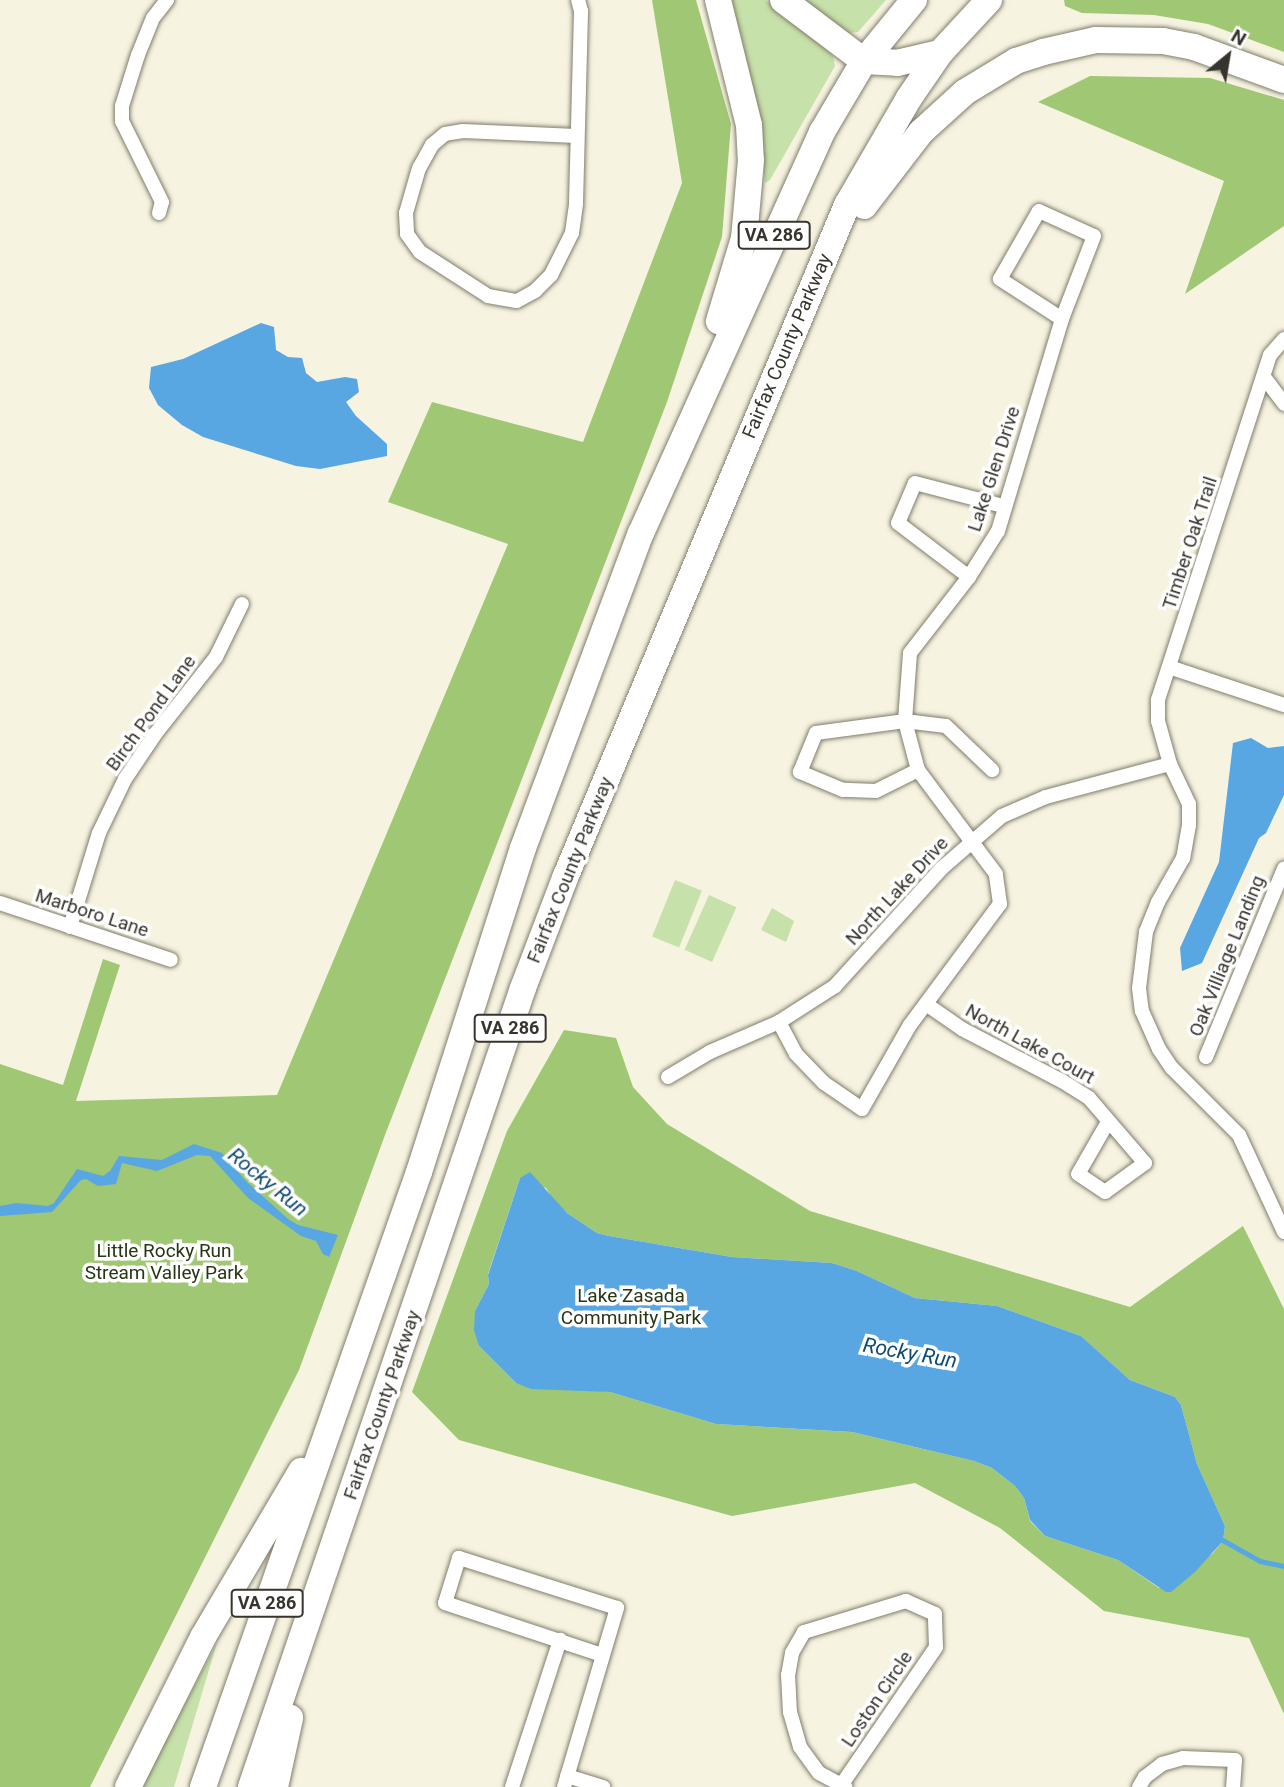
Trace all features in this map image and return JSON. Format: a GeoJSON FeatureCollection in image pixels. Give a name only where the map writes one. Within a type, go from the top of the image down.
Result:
{"type":"FeatureCollection","features":[{"type":"Feature","properties":{"kind":"highway"},"geometry":{"type":"LineString","coordinates":[[695,414],[707,352],[730,290],[744,238],[749,199],[749,125],[718,0]]}},
{"type":"Feature","properties":{"kind":"highway"},"geometry":{"type":"LineString","coordinates":[[783,0],[864,61],[897,63],[940,53]]}},
{"type":"Feature","properties":{"kind":"highway","name":"VA 286"},"geometry":{"type":"LineString","coordinates":[[203,1787],[419,1172],[523,848],[641,533],[822,132],[864,61],[914,0]]}},
{"type":"Feature","properties":{"kind":"highway","name":"Fairfax County Parkway"},"geometry":{"type":"LineString","coordinates":[[251,1787],[528,976],[565,878],[846,205],[909,98],[940,53],[989,0]]}},
{"type":"Feature","properties":{"kind":"highway"},"geometry":{"type":"LineString","coordinates":[[814,280],[877,186],[921,132],[965,92],[1016,61],[1074,44],[1138,39],[1194,47],[1284,80]]}},
{"type":"Feature","properties":{"kind":"highway"},"geometry":{"type":"LineString","coordinates":[[128,1787],[203,1637],[332,1418]]}},
{"type":"Feature","properties":{"kind":"highway"},"geometry":{"type":"LineString","coordinates":[[275,1787],[314,1607]]}},
{"type":"Feature","properties":{"kind":"street"},"geometry":{"type":"LineString","coordinates":[[159,213],[162,202],[122,121],[122,106],[153,18],[167,0]]}},
{"type":"Feature","properties":{"kind":"street"},"geometry":{"type":"LineString","coordinates":[[576,136],[463,131],[444,134],[432,145],[419,168],[405,213],[407,234],[420,252],[488,296],[517,300],[536,291],[551,275],[572,233],[576,203],[581,11],[579,0]]}},
{"type":"Feature","properties":{"kind":"street","name":"Lake Glen Drive"},"geometry":{"type":"LineString","coordinates":[[971,840],[918,770],[905,722],[910,653],[969,577],[998,531],[1003,506],[1062,319],[1094,236],[1039,211],[1000,279],[1062,319]]}},
{"type":"Feature","properties":{"kind":"street","name":"Timber Oak Trail"},"geometry":{"type":"LineString","coordinates":[[1284,339],[1270,355],[1158,700],[1158,721],[1170,764],[1189,804],[1189,825],[1184,858],[1158,902],[1146,932],[1140,961],[1142,1011],[1149,1030],[1172,1068],[1239,1135],[1284,1232]]}},
{"type":"Feature","properties":{"kind":"street"},"geometry":{"type":"LineString","coordinates":[[1264,377],[1284,404]]}},
{"type":"Feature","properties":{"kind":"street"},"geometry":{"type":"LineString","coordinates":[[969,577],[898,523],[915,483],[1003,506]]}},
{"type":"Feature","properties":{"kind":"street","name":"Birch Pond Lane"},"geometry":{"type":"LineString","coordinates":[[70,927],[99,833],[125,779],[156,733],[216,657],[242,604]]}},
{"type":"Feature","properties":{"kind":"street"},"geometry":{"type":"LineString","coordinates":[[1169,667],[1284,705]]}},
{"type":"Feature","properties":{"kind":"street"},"geometry":{"type":"LineString","coordinates":[[918,770],[876,791],[843,790],[800,772],[816,733],[905,722],[946,726],[992,770]]}},
{"type":"Feature","properties":{"kind":"street","name":"North Lake Drive"},"geometry":{"type":"LineString","coordinates":[[668,1077],[710,1052],[779,1022],[835,986],[971,840],[1002,817],[1046,797],[1170,764]]}},
{"type":"Feature","properties":{"kind":"street"},"geometry":{"type":"LineString","coordinates":[[779,1022],[796,1054],[824,1083],[862,1108],[910,1025],[949,968],[1000,904],[996,874],[971,840]]}},
{"type":"Feature","properties":{"kind":"street","name":"Oak Villiage Landing"},"geometry":{"type":"LineString","coordinates":[[1206,1057],[1284,869]]}},
{"type":"Feature","properties":{"kind":"street","name":"Marboro Lane"},"geometry":{"type":"LineString","coordinates":[[0,904],[171,960]]}},
{"type":"Feature","properties":{"kind":"street","name":"North Lake Court"},"geometry":{"type":"LineString","coordinates":[[926,1004],[962,1029],[1089,1098],[1145,1163],[1105,1192],[1078,1174],[1108,1122]]}},
{"type":"Feature","properties":{"kind":"street"},"geometry":{"type":"LineString","coordinates":[[602,1654],[445,1603],[459,1558],[617,1608],[565,1782],[603,1787]]}},
{"type":"Feature","properties":{"kind":"street","name":"Loston Circle"},"geometry":{"type":"LineString","coordinates":[[906,1601],[935,1614],[936,1647],[844,1785],[819,1773],[800,1747],[790,1712],[788,1675],[792,1653],[804,1632],[906,1601]]}},
{"type":"Feature","properties":{"kind":"street"},"geometry":{"type":"LineString","coordinates":[[512,1787],[560,1640]]}},
{"type":"Feature","properties":{"kind":"street"},"geometry":{"type":"LineString","coordinates":[[1139,1787],[1145,1777],[1162,1764],[1183,1758],[1235,1760],[1233,1787]]}},
{"type":"Feature","properties":{"kind":"green space","name":"Little Rocky Run Stream Valley Park"},"geometry":{"type":"Polygon","coordinates":[[[652,0],[696,0],[731,124],[722,237],[667,402],[385,1135],[299,1370],[90,1787],[0,1787],[0,1064],[63,1085],[103,959],[120,965],[76,1101],[277,1095],[508,544],[388,502],[432,402],[583,442],[682,183],[652,0]]]}},
{"type":"Feature","properties":{"kind":"green space"},"geometry":{"type":"Polygon","coordinates":[[[731,0],[766,0],[820,43],[833,56],[835,66],[770,180],[765,183],[760,129],[731,0]]]}},
{"type":"Feature","properties":{"kind":"green space"},"geometry":{"type":"Polygon","coordinates":[[[802,0],[886,0],[858,32],[850,33],[842,32],[802,0]]]}},
{"type":"Feature","properties":{"kind":"green space"},"geometry":{"type":"Polygon","coordinates":[[[1064,0],[1284,0],[1284,52],[1208,24],[1154,15],[1082,13],[1065,6],[1064,0]]]}},
{"type":"Feature","properties":{"kind":"green space"},"geometry":{"type":"Polygon","coordinates":[[[1090,76],[1210,78],[1284,100],[1284,226],[1185,294],[1224,181],[1038,102],[1090,76]]]}},
{"type":"Feature","properties":{"kind":"green space"},"geometry":{"type":"Polygon","coordinates":[[[675,880],[702,891],[679,947],[652,937],[675,880]]]}},
{"type":"Feature","properties":{"kind":"green space"},"geometry":{"type":"Polygon","coordinates":[[[709,895],[736,907],[712,962],[685,950],[709,895]]]}},
{"type":"Feature","properties":{"kind":"green space"},"geometry":{"type":"Polygon","coordinates":[[[772,908],[794,921],[786,942],[761,930],[772,908]]]}},
{"type":"Feature","properties":{"kind":"green space"},"geometry":{"type":"Polygon","coordinates":[[[564,1030],[616,1038],[633,1087],[667,1124],[810,1211],[1130,1307],[1243,1226],[1284,1309],[1284,1714],[1249,1638],[1104,1611],[1000,1528],[915,1483],[732,1516],[459,1440],[412,1392],[507,1131],[564,1030]],[[520,1178],[488,1274],[489,1284],[475,1311],[479,1346],[516,1383],[610,1392],[716,1424],[852,1432],[974,1461],[992,1468],[1015,1486],[1024,1498],[1030,1521],[1045,1536],[1118,1560],[1159,1588],[1212,1554],[1223,1541],[1225,1526],[1197,1464],[1181,1405],[1175,1397],[1130,1380],[1081,1336],[997,1306],[915,1298],[857,1271],[832,1263],[732,1257],[597,1233],[567,1213],[554,1201],[546,1188],[520,1178]]]}},
{"type":"Feature","properties":{"kind":"green space"},"geometry":{"type":"Polygon","coordinates":[[[217,1643],[174,1787],[141,1787],[166,1739],[217,1643]]]}},
{"type":"Feature","properties":{"kind":"water"},"geometry":{"type":"Polygon","coordinates":[[[261,323],[274,327],[276,350],[288,357],[302,358],[306,373],[317,382],[345,377],[357,379],[359,392],[346,402],[356,416],[387,444],[387,456],[320,469],[296,466],[203,437],[182,425],[158,405],[149,388],[151,367],[183,359],[261,323]]]}},
{"type":"Feature","properties":{"kind":"water"},"geometry":{"type":"Polygon","coordinates":[[[1251,738],[1268,748],[1284,746],[1284,795],[1266,833],[1259,838],[1202,963],[1182,971],[1180,948],[1219,862],[1233,743],[1251,738]]]}},
{"type":"Feature","properties":{"kind":"water","name":"Rocky Run"},"geometry":{"type":"Polygon","coordinates":[[[194,1144],[222,1153],[246,1181],[288,1219],[298,1225],[338,1235],[329,1257],[323,1254],[316,1241],[301,1236],[248,1198],[210,1156],[197,1155],[157,1171],[122,1163],[116,1184],[98,1186],[86,1179],[81,1180],[52,1212],[0,1216],[0,1206],[16,1203],[48,1206],[54,1203],[77,1169],[103,1176],[110,1171],[119,1156],[162,1160],[194,1144]]]}},
{"type":"Feature","properties":{"kind":"water"},"geometry":{"type":"Polygon","coordinates":[[[530,1172],[567,1213],[597,1233],[732,1257],[832,1263],[857,1271],[915,1298],[997,1306],[1081,1336],[1130,1380],[1175,1397],[1181,1405],[1197,1464],[1225,1526],[1223,1541],[1195,1572],[1171,1592],[1166,1592],[1118,1560],[1045,1536],[1030,1520],[1024,1498],[1015,1486],[992,1468],[974,1461],[852,1432],[716,1424],[610,1392],[531,1389],[516,1383],[479,1346],[474,1330],[475,1311],[489,1284],[488,1275],[520,1178],[530,1172]]]}},
{"type":"Feature","properties":{"kind":"waterway","name":"Rocky Run"},"geometry":{"type":"LineString","coordinates":[[1217,1537],[1260,1561],[1284,1566]]}},
{"type":"Feature","properties":{"kind":"park label","name":"Lake Zasada Community Park"},"geometry":{"type":"Point","coordinates":[631,1307]}}]}
